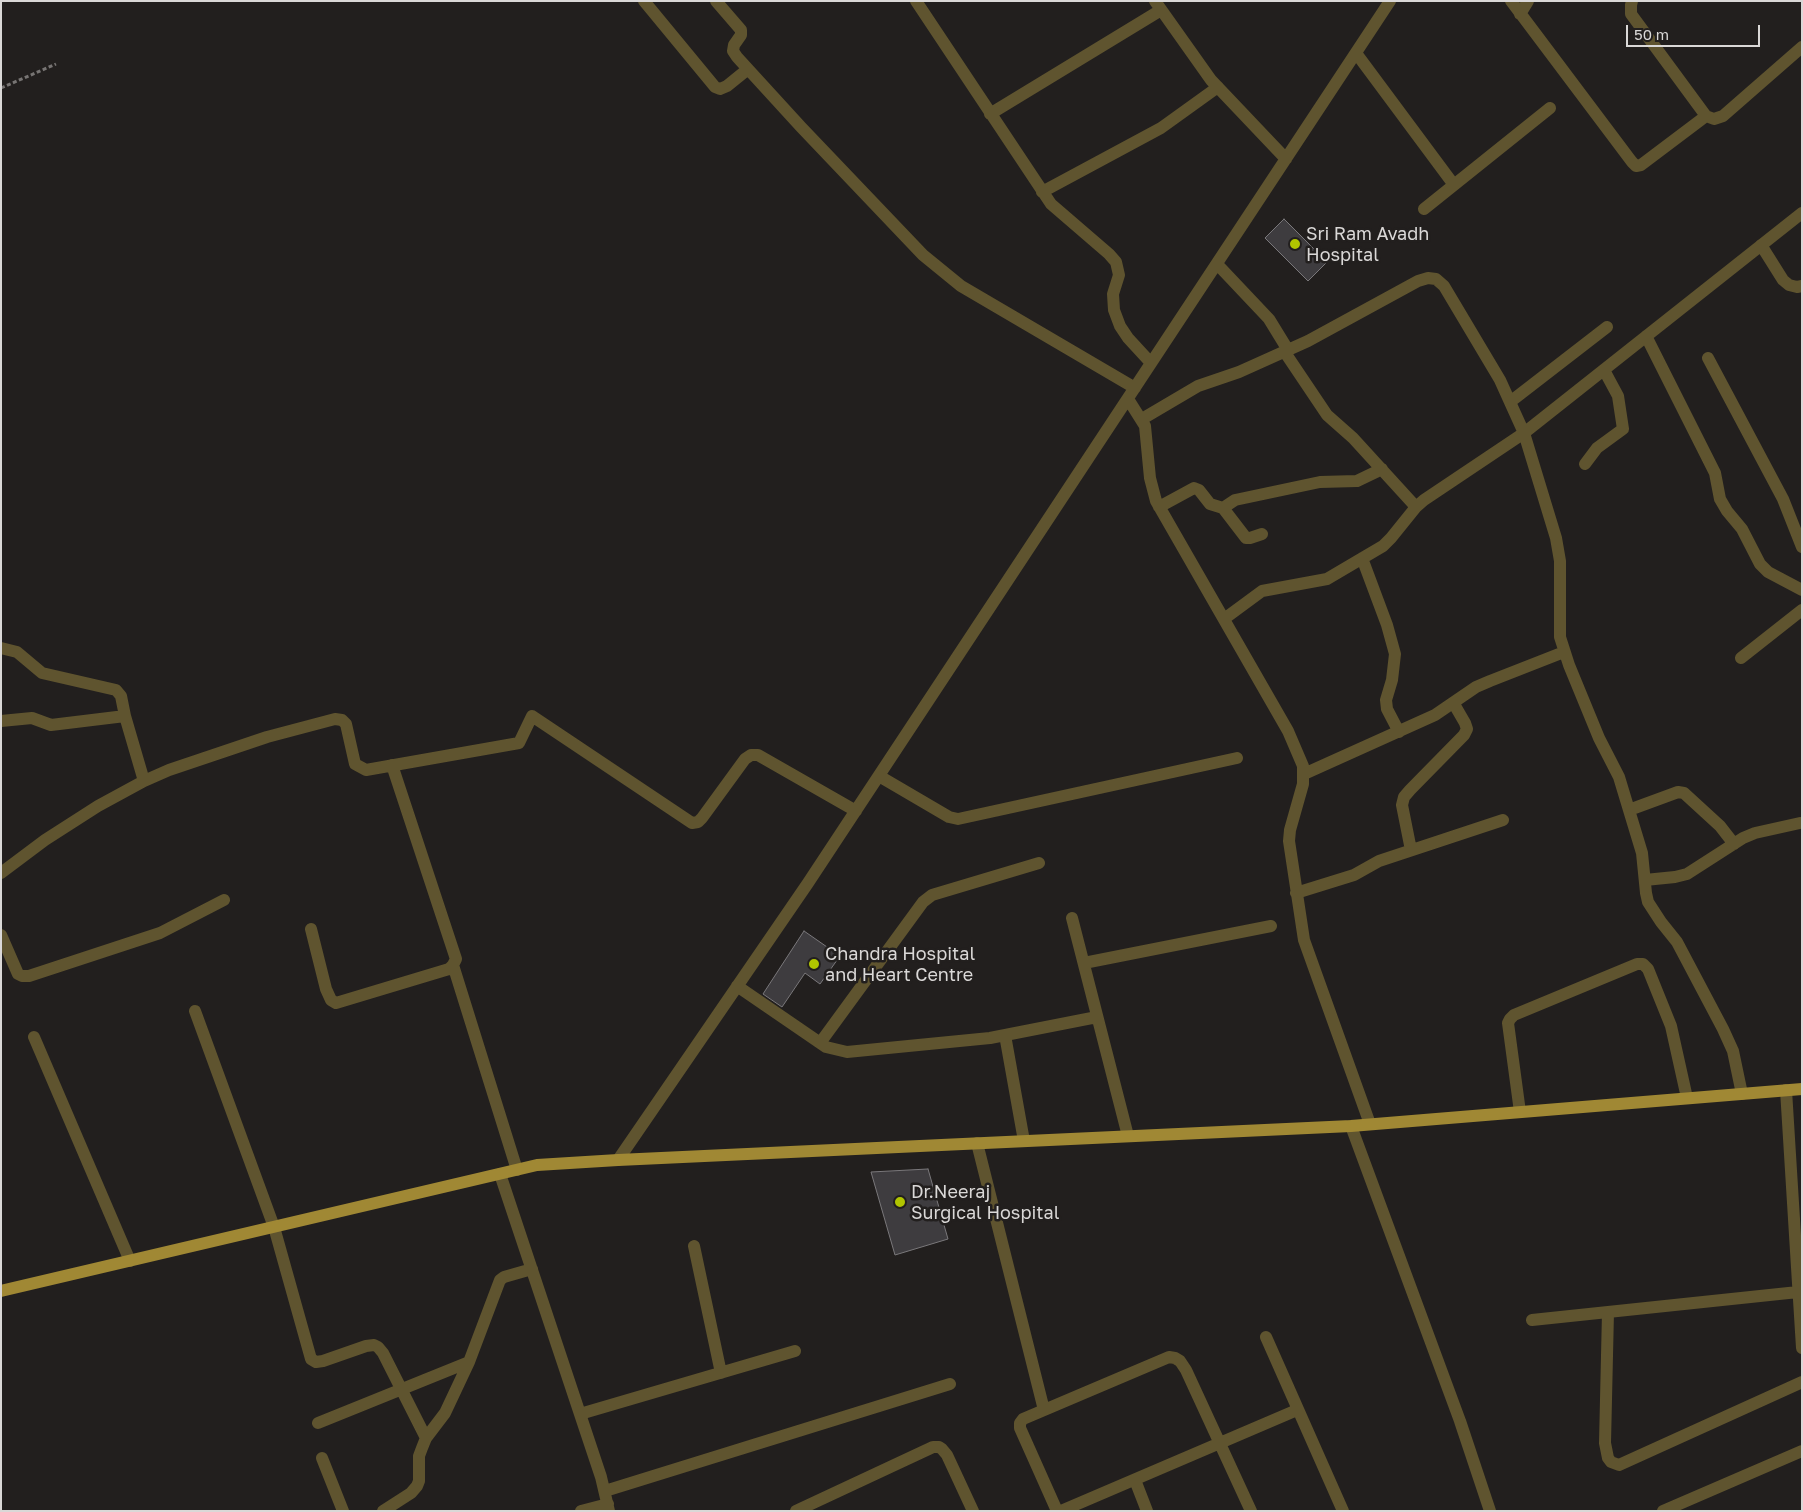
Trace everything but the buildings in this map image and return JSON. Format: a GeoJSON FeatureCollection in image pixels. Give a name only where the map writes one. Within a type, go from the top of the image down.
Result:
{"type":"FeatureCollection","features":[{"type":"Feature","properties":{"kind":"main road"},"geometry":{"type":"LineString","coordinates":[[3,1290],[537,1165],[1351,1126],[1802,1089]]}},
{"type":"Feature","properties":{"kind":"street"},"geometry":{"type":"LineString","coordinates":[[644,1],[715,87],[720,89],[727,86],[748,69]]}},
{"type":"Feature","properties":{"kind":"street"},"geometry":{"type":"LineString","coordinates":[[716,1],[741,30],[741,35],[734,45],[733,51],[801,128],[923,255],[961,286],[1135,388]]}},
{"type":"Feature","properties":{"kind":"street"},"geometry":{"type":"LineString","coordinates":[[916,1],[1050,204],[1116,262],[1119,275],[1113,294],[1114,310],[1128,338],[1152,363]]}},
{"type":"Feature","properties":{"kind":"street"},"geometry":{"type":"LineString","coordinates":[[618,1160],[856,811],[1390,1]]}},
{"type":"Feature","properties":{"kind":"street"},"geometry":{"type":"LineString","coordinates":[[1511,1],[1636,166],[1641,165],[1706,116]]}},
{"type":"Feature","properties":{"kind":"street"},"geometry":{"type":"LineString","coordinates":[[1520,14],[1528,1]]}},
{"type":"Feature","properties":{"kind":"street"},"geometry":{"type":"LineString","coordinates":[[1632,1],[1630,5],[1631,14],[1706,116],[1714,119],[1722,116],[1802,47]]}},
{"type":"Feature","properties":{"kind":"street"},"geometry":{"type":"LineString","coordinates":[[990,114],[1158,6],[1194,58],[1218,87],[1286,159]]}},
{"type":"Feature","properties":{"kind":"street"},"geometry":{"type":"LineString","coordinates":[[1356,53],[1454,185]]}},
{"type":"Feature","properties":{"kind":"street"},"geometry":{"type":"LineString","coordinates":[[1042,192],[1161,128],[1218,87]]}},
{"type":"Feature","properties":{"kind":"street"},"geometry":{"type":"LineString","coordinates":[[1424,209],[1550,108]]}},
{"type":"Feature","properties":{"kind":"street"},"geometry":{"type":"LineString","coordinates":[[1224,619],[1262,591],[1327,579],[1383,546],[1416,507],[1524,433],[1802,213]]}},
{"type":"Feature","properties":{"kind":"street"},"geometry":{"type":"LineString","coordinates":[[1761,245],[1783,280],[1788,285],[1796,288],[1802,286]]}},
{"type":"Feature","properties":{"kind":"street"},"geometry":{"type":"LineString","coordinates":[[1217,264],[1269,319],[1327,415],[1353,438],[1416,507]]}},
{"type":"Feature","properties":{"kind":"street"},"geometry":{"type":"LineString","coordinates":[[1142,419],[1198,386],[1239,372],[1286,350],[1418,281],[1428,278],[1436,280],[1444,286],[1500,380],[1524,433],[1556,538],[1560,561],[1559,627],[1564,652],[1599,738],[1619,778],[1642,853],[1646,893],[1651,907],[1677,942],[1724,1028],[1733,1051],[1742,1094]]}},
{"type":"Feature","properties":{"kind":"street"},"geometry":{"type":"LineString","coordinates":[[1510,402],[1606,327]]}},
{"type":"Feature","properties":{"kind":"street"},"geometry":{"type":"LineString","coordinates":[[1646,336],[1715,473],[1720,498],[1727,511],[1742,529],[1760,564],[1768,572],[1802,590]]}},
{"type":"Feature","properties":{"kind":"street"},"geometry":{"type":"LineString","coordinates":[[1708,358],[1783,499],[1802,546]]}},
{"type":"Feature","properties":{"kind":"street"},"geometry":{"type":"LineString","coordinates":[[1585,464],[1597,448],[1623,429],[1618,396],[1604,370]]}},
{"type":"Feature","properties":{"kind":"street"},"geometry":{"type":"LineString","coordinates":[[1128,399],[1142,419],[1146,432],[1152,491],[1159,507],[1288,730],[1303,766],[1304,774],[1289,841],[1304,940],[1370,1124]]}},
{"type":"Feature","properties":{"kind":"street"},"geometry":{"type":"LineString","coordinates":[[1223,508],[1235,500],[1320,482],[1357,481],[1382,469]]}},
{"type":"Feature","properties":{"kind":"street"},"geometry":{"type":"LineString","coordinates":[[1159,507],[1194,488],[1199,490],[1210,504],[1223,508],[1246,538],[1262,534]]}},
{"type":"Feature","properties":{"kind":"street"},"geometry":{"type":"LineString","coordinates":[[1362,558],[1388,625],[1395,654],[1392,680],[1386,700],[1388,709],[1399,732]]}},
{"type":"Feature","properties":{"kind":"street"},"geometry":{"type":"LineString","coordinates":[[1741,658],[1802,610]]}},
{"type":"Feature","properties":{"kind":"street"},"geometry":{"type":"LineString","coordinates":[[1,648],[18,652],[42,673],[116,690],[121,696],[144,781]]}},
{"type":"Feature","properties":{"kind":"street"},"geometry":{"type":"LineString","coordinates":[[1304,774],[1435,715],[1454,704],[1476,687],[1564,652]]}},
{"type":"Feature","properties":{"kind":"street"},"geometry":{"type":"LineString","coordinates":[[1411,850],[1402,805],[1404,797],[1464,735],[1467,729],[1465,722],[1454,704]]}},
{"type":"Feature","properties":{"kind":"street"},"geometry":{"type":"LineString","coordinates":[[1,721],[32,718],[51,725],[125,716]]}},
{"type":"Feature","properties":{"kind":"street"},"geometry":{"type":"LineString","coordinates":[[1,873],[52,835],[98,806],[144,781],[168,770],[267,736],[335,719],[342,720],[346,724],[355,764],[366,770],[519,742],[532,716],[692,823],[698,822],[702,818],[745,759],[750,755],[758,755],[856,811]]}},
{"type":"Feature","properties":{"kind":"street"},"geometry":{"type":"LineString","coordinates":[[879,776],[949,817],[958,819],[1237,758]]}},
{"type":"Feature","properties":{"kind":"street"},"geometry":{"type":"LineString","coordinates":[[311,929],[326,989],[331,1000],[336,1003],[449,969],[456,959],[392,766]]}},
{"type":"Feature","properties":{"kind":"street"},"geometry":{"type":"LineString","coordinates":[[1629,810],[1678,792],[1684,793],[1720,826],[1734,844]]}},
{"type":"Feature","properties":{"kind":"street"},"geometry":{"type":"LineString","coordinates":[[1296,893],[1344,878],[1372,863],[1503,820]]}},
{"type":"Feature","properties":{"kind":"street"},"geometry":{"type":"LineString","coordinates":[[1645,880],[1687,874],[1734,844],[1755,834],[1800,823]]}},
{"type":"Feature","properties":{"kind":"street"},"geometry":{"type":"LineString","coordinates":[[820,1043],[923,902],[932,894],[1039,862]]}},
{"type":"Feature","properties":{"kind":"street"},"geometry":{"type":"LineString","coordinates":[[1,935],[18,974],[29,976],[160,933],[224,900]]}},
{"type":"Feature","properties":{"kind":"street"},"geometry":{"type":"LineString","coordinates":[[1072,918],[1128,1136]]}},
{"type":"Feature","properties":{"kind":"street"},"geometry":{"type":"LineString","coordinates":[[1084,963],[1271,926]]}},
{"type":"Feature","properties":{"kind":"street"},"geometry":{"type":"LineString","coordinates":[[1520,1112],[1508,1024],[1510,1019],[1514,1015],[1637,964],[1643,964],[1648,969],[1671,1026],[1687,1098]]}},
{"type":"Feature","properties":{"kind":"street"},"geometry":{"type":"LineString","coordinates":[[453,965],[517,1170]]}},
{"type":"Feature","properties":{"kind":"street"},"geometry":{"type":"LineString","coordinates":[[737,986],[820,1043],[836,1050],[847,1052],[990,1038],[1097,1017]]}},
{"type":"Feature","properties":{"kind":"street"},"geometry":{"type":"LineString","coordinates":[[195,1011],[274,1227],[311,1359],[316,1362],[323,1361],[366,1346],[374,1345],[378,1347],[383,1353],[426,1438]]}},
{"type":"Feature","properties":{"kind":"street"},"geometry":{"type":"LineString","coordinates":[[1005,1035],[1024,1141]]}},
{"type":"Feature","properties":{"kind":"street"},"geometry":{"type":"LineString","coordinates":[[34,1037],[130,1260]]}},
{"type":"Feature","properties":{"kind":"street"},"geometry":{"type":"LineString","coordinates":[[1786,1090],[1798,1228],[1798,1292],[1802,1348]]}},
{"type":"Feature","properties":{"kind":"street"},"geometry":{"type":"LineString","coordinates":[[1351,1126],[1460,1421],[1490,1511]]}},
{"type":"Feature","properties":{"kind":"street"},"geometry":{"type":"LineString","coordinates":[[977,1143],[1044,1410]]}},
{"type":"Feature","properties":{"kind":"street"},"geometry":{"type":"LineString","coordinates":[[500,1174],[609,1507],[582,1511]]}},
{"type":"Feature","properties":{"kind":"street"},"geometry":{"type":"LineString","coordinates":[[694,1246],[720,1373]]}},
{"type":"Feature","properties":{"kind":"street"},"geometry":{"type":"LineString","coordinates":[[383,1511],[411,1493],[417,1486],[419,1481],[419,1456],[426,1438],[445,1413],[469,1362],[500,1280],[504,1277],[532,1269]]}},
{"type":"Feature","properties":{"kind":"street"},"geometry":{"type":"LineString","coordinates":[[1532,1320],[1798,1292]]}},
{"type":"Feature","properties":{"kind":"street"},"geometry":{"type":"LineString","coordinates":[[1608,1312],[1605,1443],[1608,1458],[1611,1462],[1620,1465],[1802,1382]]}},
{"type":"Feature","properties":{"kind":"street"},"geometry":{"type":"LineString","coordinates":[[1266,1337],[1343,1511]]}},
{"type":"Feature","properties":{"kind":"street"},"geometry":{"type":"LineString","coordinates":[[580,1414],[795,1351]]}},
{"type":"Feature","properties":{"kind":"street"},"geometry":{"type":"LineString","coordinates":[[1251,1511],[1220,1443],[1186,1370],[1180,1360],[1175,1358],[1169,1357],[1022,1419],[1020,1423],[1020,1428],[1063,1510],[1135,1480],[1220,1443],[1297,1410]]}},
{"type":"Feature","properties":{"kind":"street"},"geometry":{"type":"LineString","coordinates":[[318,1423],[469,1362]]}},
{"type":"Feature","properties":{"kind":"street"},"geometry":{"type":"LineString","coordinates":[[605,1491],[950,1384]]}},
{"type":"Feature","properties":{"kind":"street"},"geometry":{"type":"LineString","coordinates":[[796,1511],[933,1447],[939,1446],[947,1455],[973,1511]]}},
{"type":"Feature","properties":{"kind":"street"},"geometry":{"type":"LineString","coordinates":[[1663,1511],[1802,1451]]}},
{"type":"Feature","properties":{"kind":"street"},"geometry":{"type":"LineString","coordinates":[[322,1458],[343,1511]]}},
{"type":"Feature","properties":{"kind":"street"},"geometry":{"type":"LineString","coordinates":[[1135,1480],[1147,1511]]}},
{"type":"Feature","properties":{"kind":"path"},"geometry":{"type":"LineString","coordinates":[[1,88],[56,64]]}},
{"type":"Feature","properties":{"kind":"place","name":"Sri Ram Avadh Hospital"},"geometry":{"type":"Point","coordinates":[1295,244]}},
{"type":"Feature","properties":{"kind":"place","name":"Chandra Hospital and Heart Centre"},"geometry":{"type":"Point","coordinates":[814,964]}},
{"type":"Feature","properties":{"kind":"place","name":"Dr.Neeraj Surgical Hospital"},"geometry":{"type":"Point","coordinates":[900,1202]}}]}
